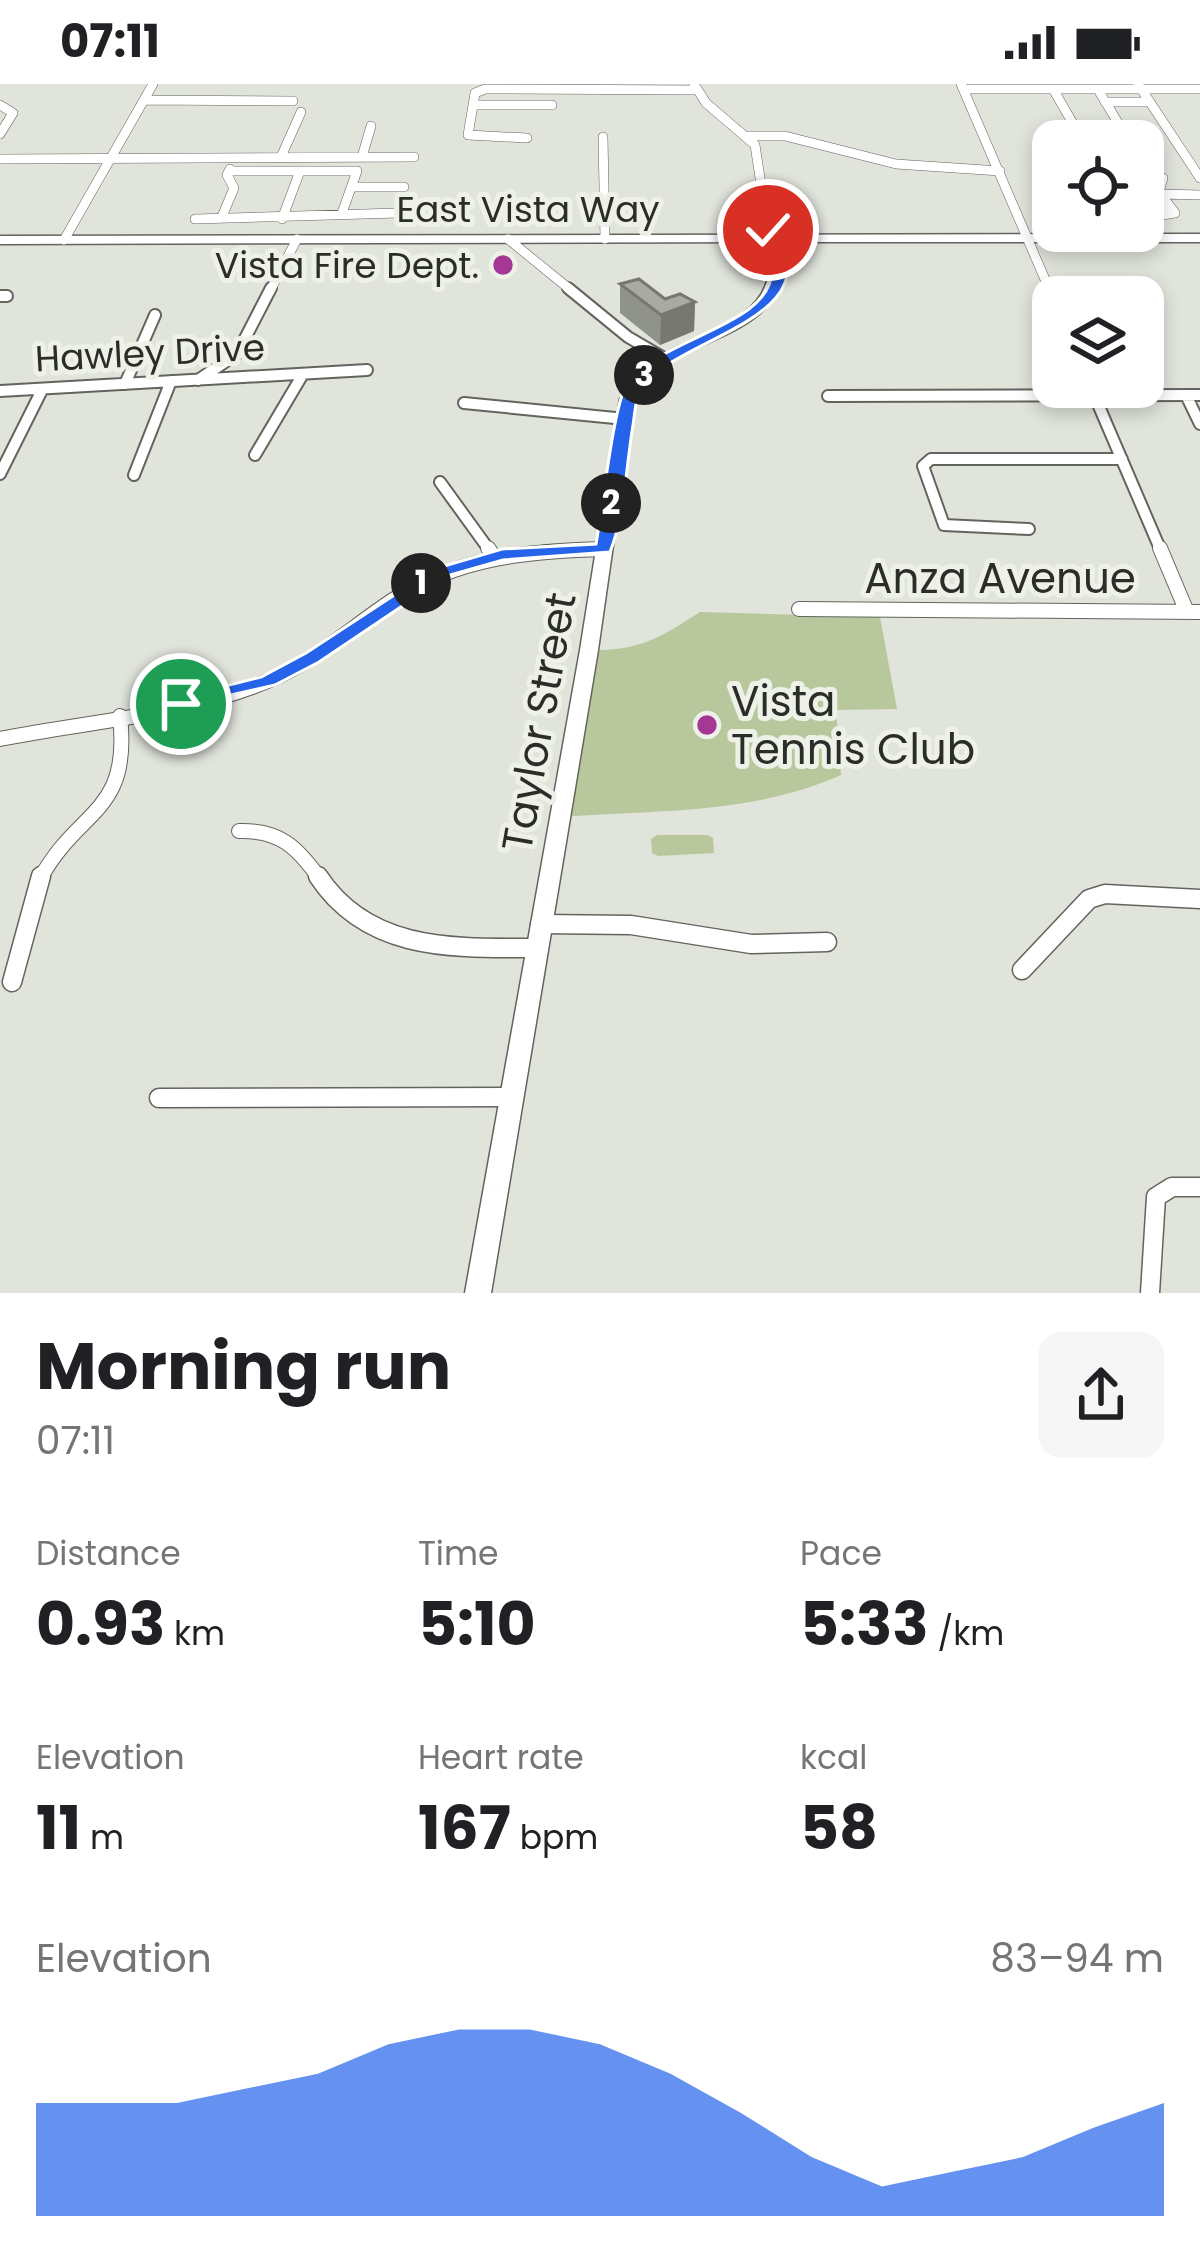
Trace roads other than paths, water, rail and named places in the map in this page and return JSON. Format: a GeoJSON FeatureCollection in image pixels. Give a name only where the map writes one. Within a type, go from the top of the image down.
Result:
{"type":"FeatureCollection","features":[{"type":"Feature","properties":{"kind":"main road","name":"Taylor Street"},"geometry":{"type":"LineString","coordinates":[[478,1293],[632,389],[664,358],[751,316],[772,295],[779,275],[774,238]]}},
{"type":"Feature","properties":{"kind":"main road","name":"East Vista Way"},"geometry":{"type":"LineString","coordinates":[[0,240],[1200,238]]}},
{"type":"Feature","properties":{"kind":"street"},"geometry":{"type":"LineString","coordinates":[[64,240],[153,84]]}},
{"type":"Feature","properties":{"kind":"street"},"geometry":{"type":"LineString","coordinates":[[1044,276],[962,86],[1200,89]]}},
{"type":"Feature","properties":{"kind":"street"},"geometry":{"type":"LineString","coordinates":[[1140,86],[1200,178]]}},
{"type":"Feature","properties":{"kind":"street"},"geometry":{"type":"LineString","coordinates":[[527,138],[469,135],[475,93],[485,89],[695,87],[748,136],[759,162],[774,238]]}},
{"type":"Feature","properties":{"kind":"street"},"geometry":{"type":"LineString","coordinates":[[1048,87],[1069,120]]}},
{"type":"Feature","properties":{"kind":"street"},"geometry":{"type":"LineString","coordinates":[[1117,120],[1103,97],[1150,102]]}},
{"type":"Feature","properties":{"kind":"street"},"geometry":{"type":"LineString","coordinates":[[144,100],[292,100]]}},
{"type":"Feature","properties":{"kind":"street"},"geometry":{"type":"LineString","coordinates":[[0,105],[13,113],[0,134]]}},
{"type":"Feature","properties":{"kind":"street"},"geometry":{"type":"LineString","coordinates":[[473,105],[552,105]]}},
{"type":"Feature","properties":{"kind":"street"},"geometry":{"type":"LineString","coordinates":[[281,157],[301,112]]}},
{"type":"Feature","properties":{"kind":"street"},"geometry":{"type":"LineString","coordinates":[[362,157],[371,126]]}},
{"type":"Feature","properties":{"kind":"street"},"geometry":{"type":"LineString","coordinates":[[603,136],[605,238]]}},
{"type":"Feature","properties":{"kind":"street"},"geometry":{"type":"LineString","coordinates":[[748,136],[785,136],[896,164],[1000,172]]}},
{"type":"Feature","properties":{"kind":"street"},"geometry":{"type":"LineString","coordinates":[[0,159],[415,157]]}},
{"type":"Feature","properties":{"kind":"street"},"geometry":{"type":"LineString","coordinates":[[221,219],[234,188],[231,167],[357,171],[342,213]]}},
{"type":"Feature","properties":{"kind":"street"},"geometry":{"type":"LineString","coordinates":[[282,219],[300,171]]}},
{"type":"Feature","properties":{"kind":"street"},"geometry":{"type":"LineString","coordinates":[[352,187],[404,187]]}},
{"type":"Feature","properties":{"kind":"street"},"geometry":{"type":"LineString","coordinates":[[1164,194],[1200,196]]}},
{"type":"Feature","properties":{"kind":"street"},"geometry":{"type":"LineString","coordinates":[[1164,197],[1175,214],[1164,218]]}},
{"type":"Feature","properties":{"kind":"street"},"geometry":{"type":"LineString","coordinates":[[195,219],[398,213]]}},
{"type":"Feature","properties":{"kind":"street"},"geometry":{"type":"LineString","coordinates":[[198,380],[237,354],[297,239]]}},
{"type":"Feature","properties":{"kind":"street"},"geometry":{"type":"LineString","coordinates":[[508,239],[628,337],[664,358]]}},
{"type":"Feature","properties":{"kind":"street"},"geometry":{"type":"LineString","coordinates":[[125,384],[155,315]]}},
{"type":"Feature","properties":{"kind":"street","name":"Hawley Drive"},"geometry":{"type":"LineString","coordinates":[[0,391],[367,370]]}},
{"type":"Feature","properties":{"kind":"street","name":"Hawley Drive"},"geometry":{"type":"LineString","coordinates":[[255,454],[303,374]]}},
{"type":"Feature","properties":{"kind":"street"},"geometry":{"type":"LineString","coordinates":[[134,475],[171,381]]}},
{"type":"Feature","properties":{"kind":"street"},"geometry":{"type":"LineString","coordinates":[[0,474],[42,390]]}},
{"type":"Feature","properties":{"kind":"street"},"geometry":{"type":"LineString","coordinates":[[828,396],[1032,392]]}},
{"type":"Feature","properties":{"kind":"street"},"geometry":{"type":"LineString","coordinates":[[1164,394],[1200,395]]}},
{"type":"Feature","properties":{"kind":"street"},"geometry":{"type":"LineString","coordinates":[[1186,395],[1200,424]]}},
{"type":"Feature","properties":{"kind":"street"},"geometry":{"type":"LineString","coordinates":[[464,403],[625,419]]}},
{"type":"Feature","properties":{"kind":"street"},"geometry":{"type":"LineString","coordinates":[[1100,408],[1193,612]]}},
{"type":"Feature","properties":{"kind":"street"},"geometry":{"type":"LineString","coordinates":[[1029,530],[944,525],[923,466],[931,459],[1122,459]]}},
{"type":"Feature","properties":{"kind":"street"},"geometry":{"type":"LineString","coordinates":[[440,482],[494,556]]}},
{"type":"Feature","properties":{"kind":"street"},"geometry":{"type":"LineString","coordinates":[[0,739],[223,695],[268,681],[313,658],[417,585],[494,556],[604,549]]}},
{"type":"Feature","properties":{"kind":"street","name":"Anza Avenue"},"geometry":{"type":"LineString","coordinates":[[800,609],[1193,612]]}},
{"type":"Feature","properties":{"kind":"street"},"geometry":{"type":"LineString","coordinates":[[12,982],[32,893],[71,836],[107,805],[116,787],[124,735],[120,716]]}},
{"type":"Feature","properties":{"kind":"street"},"geometry":{"type":"LineString","coordinates":[[239,831],[265,827],[282,835],[304,856],[328,894],[354,919],[378,930],[441,942],[536,948]]}},
{"type":"Feature","properties":{"kind":"street"},"geometry":{"type":"LineString","coordinates":[[1022,970],[1089,899],[1105,894],[1200,898]]}},
{"type":"Feature","properties":{"kind":"street"},"geometry":{"type":"LineString","coordinates":[[540,924],[632,925],[751,944],[827,942]]}},
{"type":"Feature","properties":{"kind":"street"},"geometry":{"type":"LineString","coordinates":[[159,1098],[511,1097]]}},
{"type":"Feature","properties":{"kind":"street"},"geometry":{"type":"LineString","coordinates":[[1150,1293],[1156,1197],[1172,1187],[1200,1187]]}},
{"type":"Feature","properties":{"kind":"place","name":"Vista Fire Dept."},"geometry":{"type":"Point","coordinates":[503,265]}},
{"type":"Feature","properties":{"kind":"place","name":"Vista Tennis Club"},"geometry":{"type":"Point","coordinates":[707,725]}}]}
